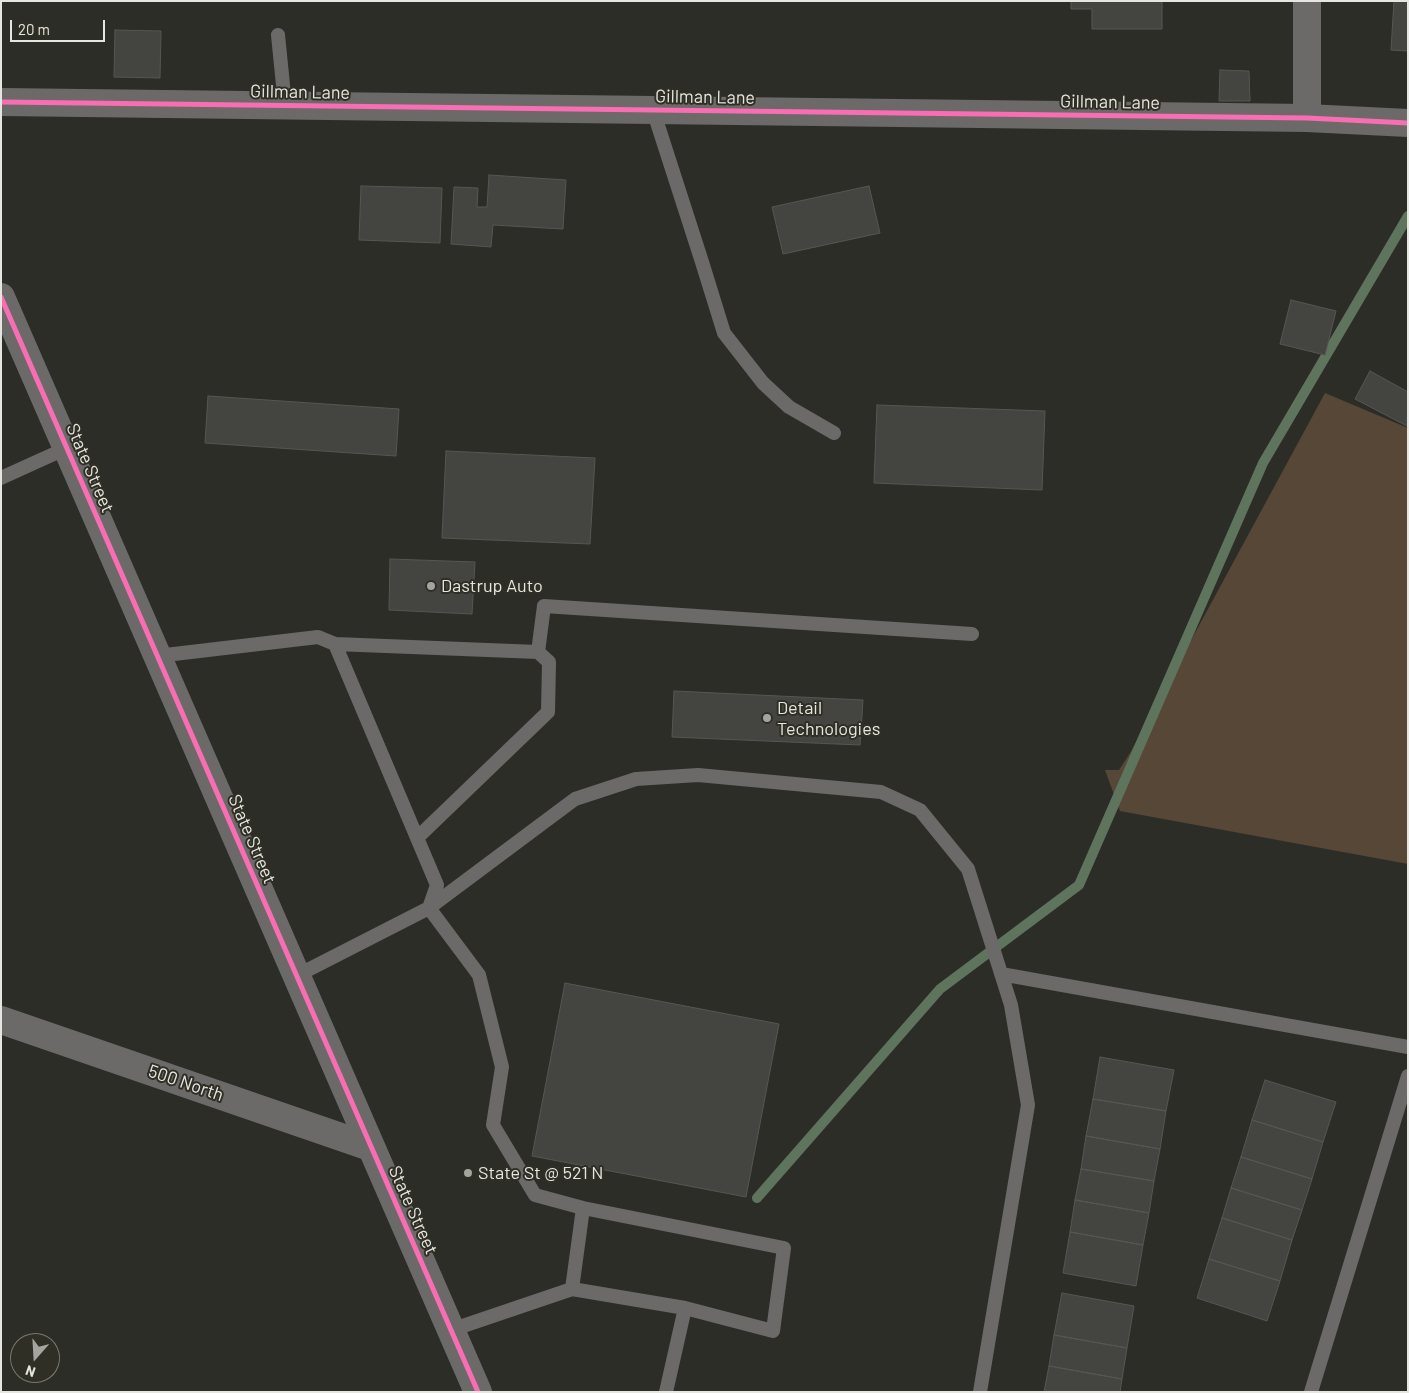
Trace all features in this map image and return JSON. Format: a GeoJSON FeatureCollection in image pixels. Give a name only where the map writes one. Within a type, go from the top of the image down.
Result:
{"type":"FeatureCollection","features":[{"type":"Feature","properties":{"kind":"main road","name":"State Street"},"geometry":{"type":"LineString","coordinates":[[1,297],[478,1392]]}},
{"type":"Feature","properties":{"kind":"street"},"geometry":{"type":"LineString","coordinates":[[1307,1],[1308,118]]}},
{"type":"Feature","properties":{"kind":"street","name":"Gillman Lane"},"geometry":{"type":"LineString","coordinates":[[1,102],[1308,118],[1408,123]]}},
{"type":"Feature","properties":{"kind":"street","name":"500 North"},"geometry":{"type":"LineString","coordinates":[[1,1020],[370,1147]]}},
{"type":"Feature","properties":{"kind":"lane"},"geometry":{"type":"LineString","coordinates":[[278,35],[285,105]]}},
{"type":"Feature","properties":{"kind":"lane"},"geometry":{"type":"LineString","coordinates":[[653,110],[724,333],[763,383],[789,408],[834,433]]}},
{"type":"Feature","properties":{"kind":"lane"},"geometry":{"type":"LineString","coordinates":[[1,478],[67,448]]}},
{"type":"Feature","properties":{"kind":"lane"},"geometry":{"type":"LineString","coordinates":[[538,652],[544,606],[972,634]]}},
{"type":"Feature","properties":{"kind":"lane"},"geometry":{"type":"LineString","coordinates":[[157,656],[318,637],[334,644],[538,652],[549,662],[548,712],[417,838]]}},
{"type":"Feature","properties":{"kind":"lane"},"geometry":{"type":"LineString","coordinates":[[334,644],[437,885],[429,908]]}},
{"type":"Feature","properties":{"kind":"lane"},"geometry":{"type":"LineString","coordinates":[[296,976],[429,908],[576,799],[636,779],[698,775],[881,792],[920,810],[968,869],[1012,1005],[1028,1106],[980,1392]]}},
{"type":"Feature","properties":{"kind":"lane"},"geometry":{"type":"LineString","coordinates":[[429,908],[479,975],[502,1067],[492,1125],[535,1195],[582,1208],[784,1248],[774,1331],[685,1308],[572,1289],[450,1330]]}},
{"type":"Feature","properties":{"kind":"lane"},"geometry":{"type":"LineString","coordinates":[[1001,974],[1408,1047]]}},
{"type":"Feature","properties":{"kind":"lane"},"geometry":{"type":"LineString","coordinates":[[1311,1392],[1408,1076]]}},
{"type":"Feature","properties":{"kind":"lane"},"geometry":{"type":"LineString","coordinates":[[572,1289],[582,1208]]}},
{"type":"Feature","properties":{"kind":"lane"},"geometry":{"type":"LineString","coordinates":[[666,1392],[685,1308]]}},
{"type":"Feature","properties":{"kind":"shaded area"},"geometry":{"type":"Polygon","coordinates":[[[1325,393],[1408,428],[1408,864],[1120,811],[1105,770],[1119,770],[1130,753],[1325,393]]]}},
{"type":"Feature","properties":{"kind":"building"},"geometry":{"type":"Polygon","coordinates":[[[1071,1],[1162,1],[1162,29],[1092,29],[1092,9],[1071,9],[1071,1]]]}},
{"type":"Feature","properties":{"kind":"building"},"geometry":{"type":"Polygon","coordinates":[[[1394,1],[1408,1],[1408,51],[1391,50],[1394,1]]]}},
{"type":"Feature","properties":{"kind":"building"},"geometry":{"type":"Polygon","coordinates":[[[115,30],[161,31],[160,78],[114,77],[115,30]]]}},
{"type":"Feature","properties":{"kind":"building"},"geometry":{"type":"Polygon","coordinates":[[[1220,70],[1249,71],[1250,101],[1219,101],[1220,70]]]}},
{"type":"Feature","properties":{"kind":"building"},"geometry":{"type":"Polygon","coordinates":[[[489,175],[566,180],[563,229],[493,225],[491,247],[451,244],[454,187],[478,188],[477,207],[487,207],[489,175]]]}},
{"type":"Feature","properties":{"kind":"building"},"geometry":{"type":"Polygon","coordinates":[[[361,186],[442,188],[440,243],[359,240],[361,186]]]}},
{"type":"Feature","properties":{"kind":"building"},"geometry":{"type":"Polygon","coordinates":[[[869,186],[880,233],[783,254],[772,207],[869,186]]]}},
{"type":"Feature","properties":{"kind":"building"},"geometry":{"type":"Polygon","coordinates":[[[1291,300],[1336,311],[1325,355],[1280,344],[1291,300]]]}},
{"type":"Feature","properties":{"kind":"building"},"geometry":{"type":"Polygon","coordinates":[[[1370,371],[1408,392],[1407,426],[1355,399],[1370,371]]]}},
{"type":"Feature","properties":{"kind":"building"},"geometry":{"type":"Polygon","coordinates":[[[208,396],[399,409],[396,456],[205,443],[208,396]]]}},
{"type":"Feature","properties":{"kind":"building"},"geometry":{"type":"Polygon","coordinates":[[[877,405],[1045,411],[1042,490],[874,483],[877,405]]]}},
{"type":"Feature","properties":{"kind":"building"},"geometry":{"type":"Polygon","coordinates":[[[446,451],[595,458],[590,544],[442,538],[446,451]]]}},
{"type":"Feature","properties":{"kind":"building","name":"Dastrup Auto"},"geometry":{"type":"Polygon","coordinates":[[[390,559],[475,562],[472,614],[389,610],[390,559]]]}},
{"type":"Feature","properties":{"kind":"building","name":"Detail Technologies"},"geometry":{"type":"Polygon","coordinates":[[[674,691],[863,700],[860,745],[672,737],[674,691]]]}},
{"type":"Feature","properties":{"kind":"building"},"geometry":{"type":"Polygon","coordinates":[[[565,983],[779,1024],[746,1197],[532,1156],[565,983]]]}},
{"type":"Feature","properties":{"kind":"building"},"geometry":{"type":"Polygon","coordinates":[[[1100,1057],[1174,1070],[1166,1111],[1093,1099],[1100,1057]]]}},
{"type":"Feature","properties":{"kind":"building"},"geometry":{"type":"Polygon","coordinates":[[[1265,1080],[1336,1102],[1323,1142],[1252,1120],[1265,1080]]]}},
{"type":"Feature","properties":{"kind":"building"},"geometry":{"type":"Polygon","coordinates":[[[1093,1099],[1166,1111],[1160,1149],[1086,1136],[1093,1099]]]}},
{"type":"Feature","properties":{"kind":"building"},"geometry":{"type":"Polygon","coordinates":[[[1252,1120],[1323,1142],[1312,1179],[1241,1157],[1252,1120]]]}},
{"type":"Feature","properties":{"kind":"building"},"geometry":{"type":"Polygon","coordinates":[[[1086,1136],[1160,1149],[1154,1181],[1081,1169],[1086,1136]]]}},
{"type":"Feature","properties":{"kind":"building"},"geometry":{"type":"Polygon","coordinates":[[[1241,1157],[1312,1179],[1302,1210],[1231,1188],[1241,1157]]]}},
{"type":"Feature","properties":{"kind":"building"},"geometry":{"type":"Polygon","coordinates":[[[1081,1169],[1154,1181],[1149,1213],[1075,1200],[1081,1169]]]}},
{"type":"Feature","properties":{"kind":"building"},"geometry":{"type":"Polygon","coordinates":[[[1231,1188],[1302,1210],[1292,1240],[1222,1218],[1231,1188]]]}},
{"type":"Feature","properties":{"kind":"building"},"geometry":{"type":"Polygon","coordinates":[[[1075,1200],[1149,1213],[1143,1245],[1070,1232],[1075,1200]]]}},
{"type":"Feature","properties":{"kind":"building"},"geometry":{"type":"Polygon","coordinates":[[[1222,1218],[1292,1240],[1280,1281],[1209,1259],[1222,1218]]]}},
{"type":"Feature","properties":{"kind":"building"},"geometry":{"type":"Polygon","coordinates":[[[1070,1232],[1143,1245],[1136,1286],[1063,1273],[1070,1232]]]}},
{"type":"Feature","properties":{"kind":"building"},"geometry":{"type":"Polygon","coordinates":[[[1209,1259],[1280,1281],[1267,1321],[1197,1298],[1209,1259]]]}},
{"type":"Feature","properties":{"kind":"building"},"geometry":{"type":"Polygon","coordinates":[[[1062,1293],[1134,1306],[1127,1348],[1054,1335],[1062,1293]]]}},
{"type":"Feature","properties":{"kind":"building"},"geometry":{"type":"Polygon","coordinates":[[[1054,1335],[1127,1348],[1122,1379],[1049,1366],[1054,1335]]]}},
{"type":"Feature","properties":{"kind":"building"},"geometry":{"type":"Polygon","coordinates":[[[1049,1366],[1122,1379],[1120,1392],[1044,1392],[1049,1366]]]}},
{"type":"Feature","properties":{"kind":"waterway"},"geometry":{"type":"LineString","coordinates":[[757,1198],[940,989],[1079,885],[1263,463],[1408,216]]}},
{"type":"Feature","properties":{"kind":"cycle path"},"geometry":{"type":"LineString","coordinates":[[1,102],[1307,118],[1408,123]]}},
{"type":"Feature","properties":{"kind":"cycle path"},"geometry":{"type":"LineString","coordinates":[[1,297],[478,1392]]}},
{"type":"Feature","properties":{"kind":"place","name":"Dastrup Auto"},"geometry":{"type":"Point","coordinates":[431,586]}},
{"type":"Feature","properties":{"kind":"place","name":"Detail Technologies"},"geometry":{"type":"Point","coordinates":[767,718]}},
{"type":"Feature","properties":{"kind":"place","name":"State St @ 521 N"},"geometry":{"type":"Point","coordinates":[468,1173]}}]}
